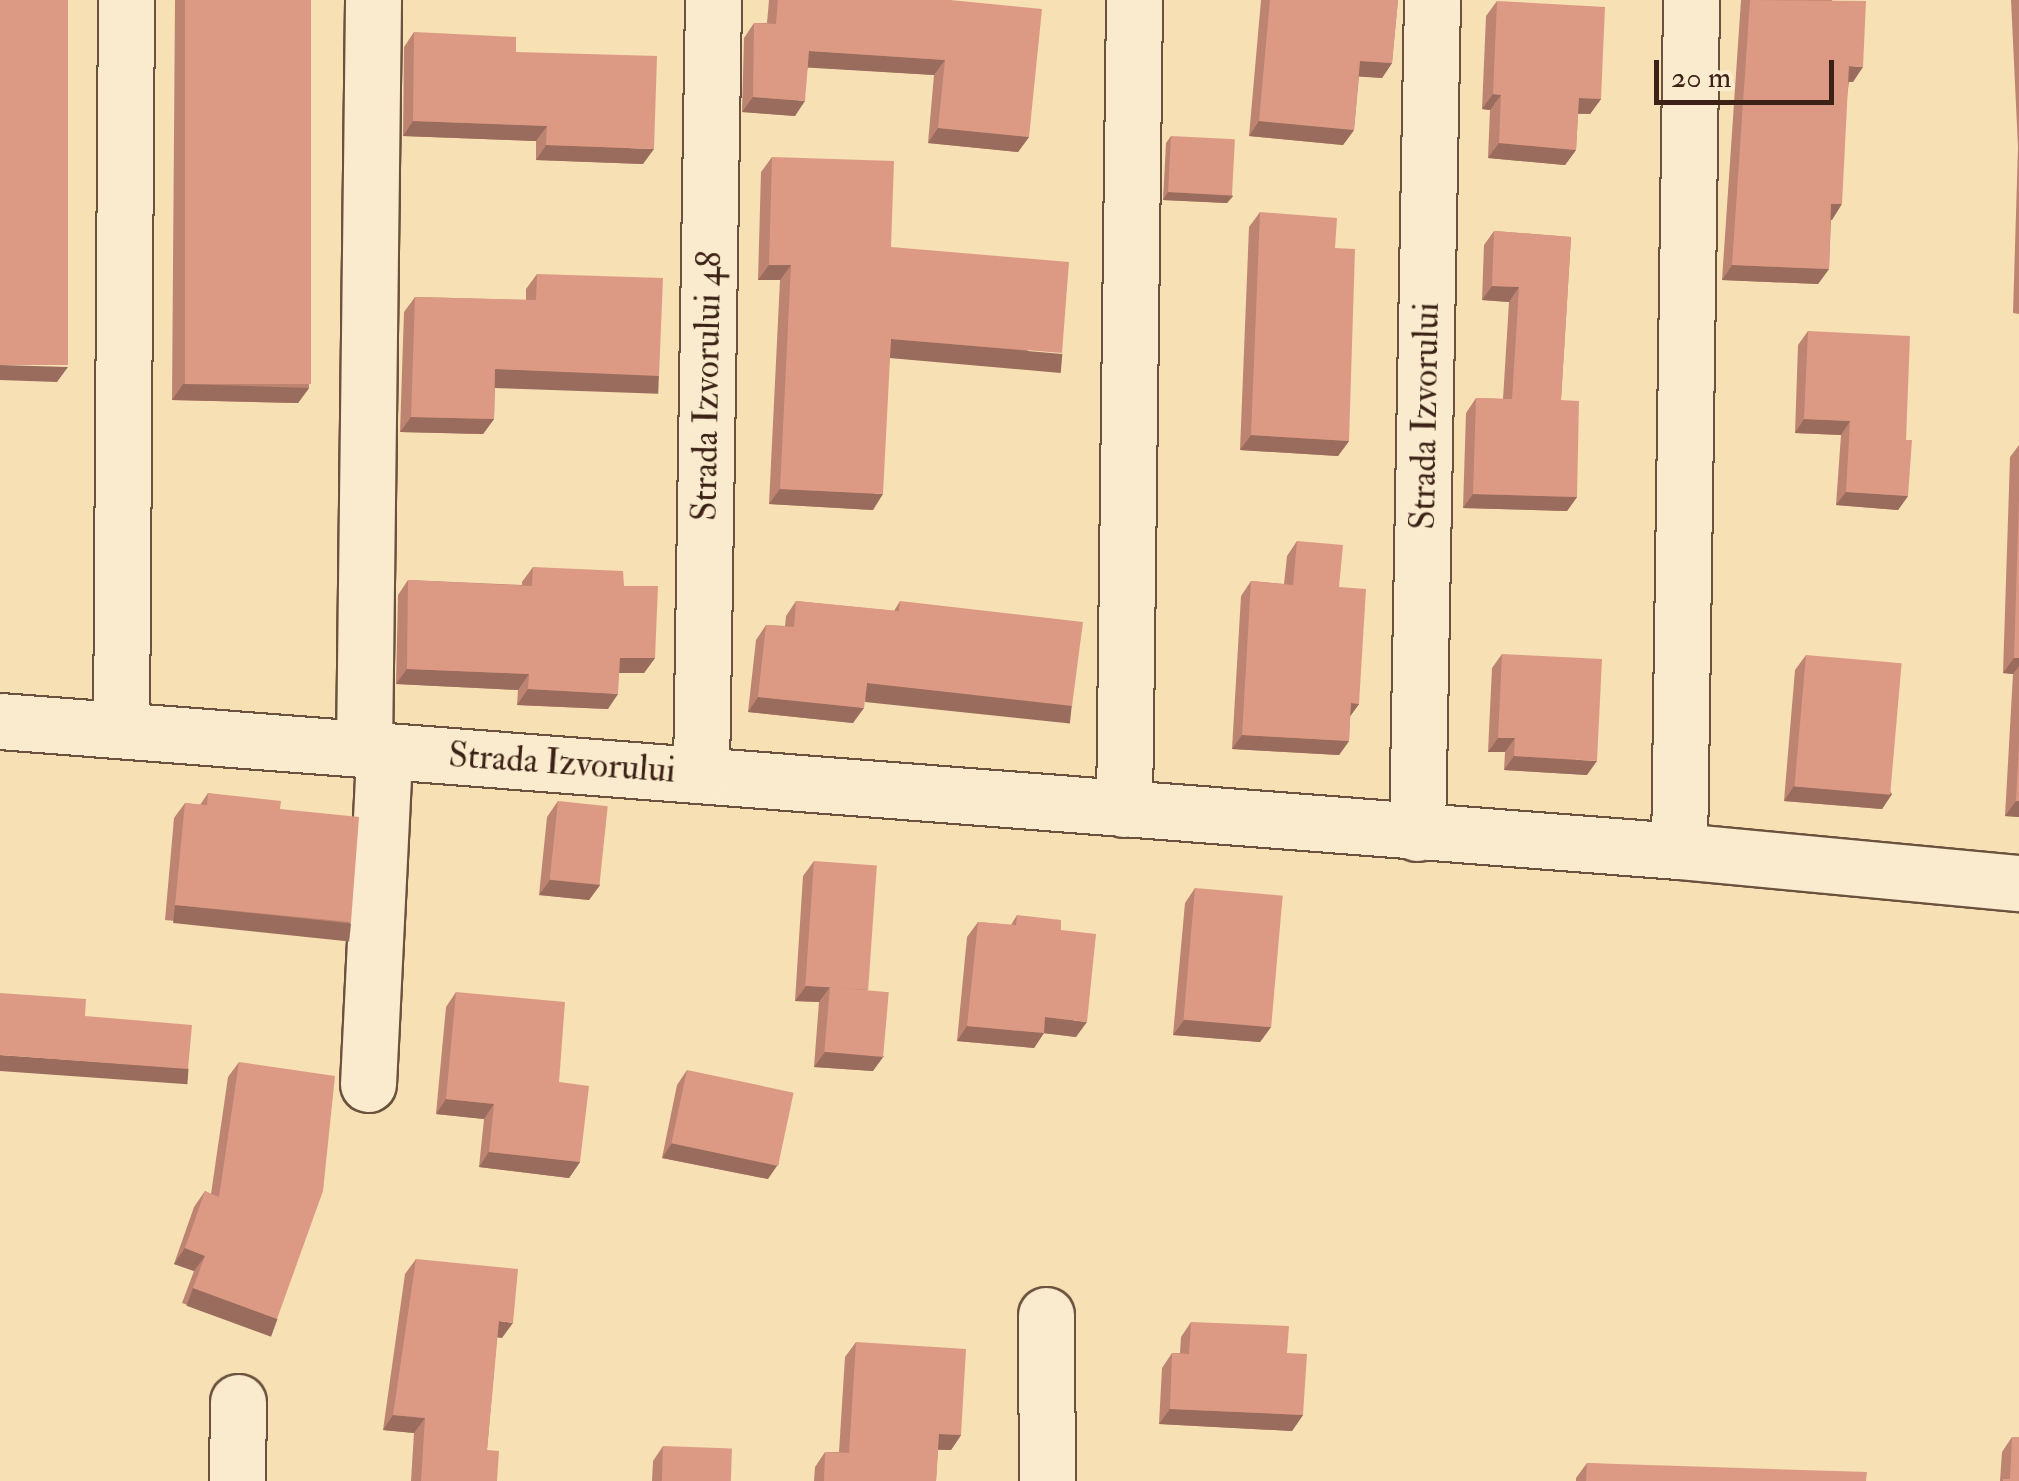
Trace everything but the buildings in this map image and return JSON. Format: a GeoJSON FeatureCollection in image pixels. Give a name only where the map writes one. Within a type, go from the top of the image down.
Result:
{"type":"FeatureCollection","features":[{"type":"Feature","properties":{"kind":"street"},"geometry":{"type":"LineString","coordinates":[[120,730],[126,0]]}},
{"type":"Feature","properties":{"kind":"street"},"geometry":{"type":"LineString","coordinates":[[368,1084],[374,750],[373,0]]}},
{"type":"Feature","properties":{"kind":"street","name":"Strada Izvorului 48"},"geometry":{"type":"LineString","coordinates":[[701,772],[714,0]]}},
{"type":"Feature","properties":{"kind":"street"},"geometry":{"type":"LineString","coordinates":[[1124,809],[1134,0]]}},
{"type":"Feature","properties":{"kind":"street","name":"Strada Izvorului"},"geometry":{"type":"LineString","coordinates":[[1418,833],[1432,0]]}},
{"type":"Feature","properties":{"kind":"street"},"geometry":{"type":"LineString","coordinates":[[1679,851],[1690,0]]}},
{"type":"Feature","properties":{"kind":"street","name":"Strada Izvorului"},"geometry":{"type":"LineString","coordinates":[[0,721],[701,772],[1418,833],[1679,851],[2019,883]]}},
{"type":"Feature","properties":{"kind":"street"},"geometry":{"type":"LineString","coordinates":[[1046,1316],[1047,1481]]}},
{"type":"Feature","properties":{"kind":"street"},"geometry":{"type":"LineString","coordinates":[[237,1481],[238,1402]]}}]}
